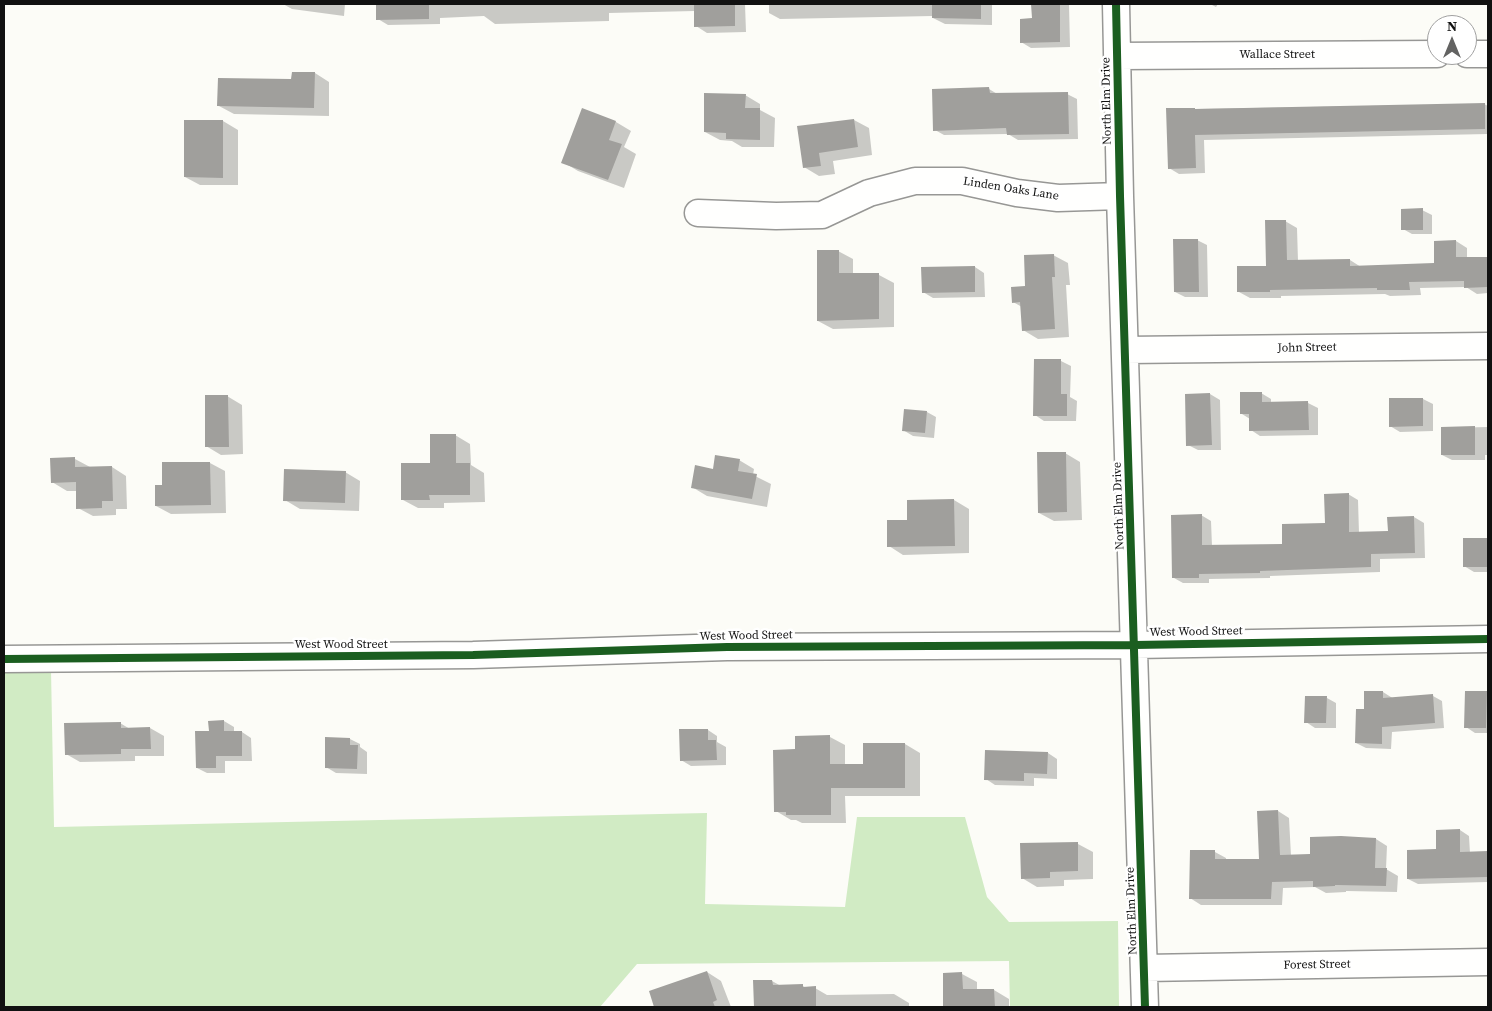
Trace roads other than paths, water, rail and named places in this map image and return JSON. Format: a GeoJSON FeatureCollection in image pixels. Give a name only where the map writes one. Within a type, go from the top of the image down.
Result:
{"type":"FeatureCollection","features":[{"type":"Feature","properties":{"kind":"street","name":"North Elm Drive"},"geometry":{"type":"LineString","coordinates":[[1116,4],[1120,196],[1145,1007]]}},
{"type":"Feature","properties":{"kind":"street","name":"Wallace Street"},"geometry":{"type":"LineString","coordinates":[[1118,56],[1427,54]]}},
{"type":"Feature","properties":{"kind":"street","name":"Linden Oaks Lane"},"geometry":{"type":"LineString","coordinates":[[698,213],[776,216],[822,215],[869,192],[915,181],[962,181],[1058,198],[1120,196]]}},
{"type":"Feature","properties":{"kind":"street","name":"John Street"},"geometry":{"type":"LineString","coordinates":[[1126,350],[1488,346]]}},
{"type":"Feature","properties":{"kind":"street","name":"West Wood Street"},"geometry":{"type":"LineString","coordinates":[[4,659],[473,655],[727,647],[1135,645],[1488,639]]}},
{"type":"Feature","properties":{"kind":"street","name":"Forest Street"},"geometry":{"type":"LineString","coordinates":[[1145,968],[1488,962]]}}]}
